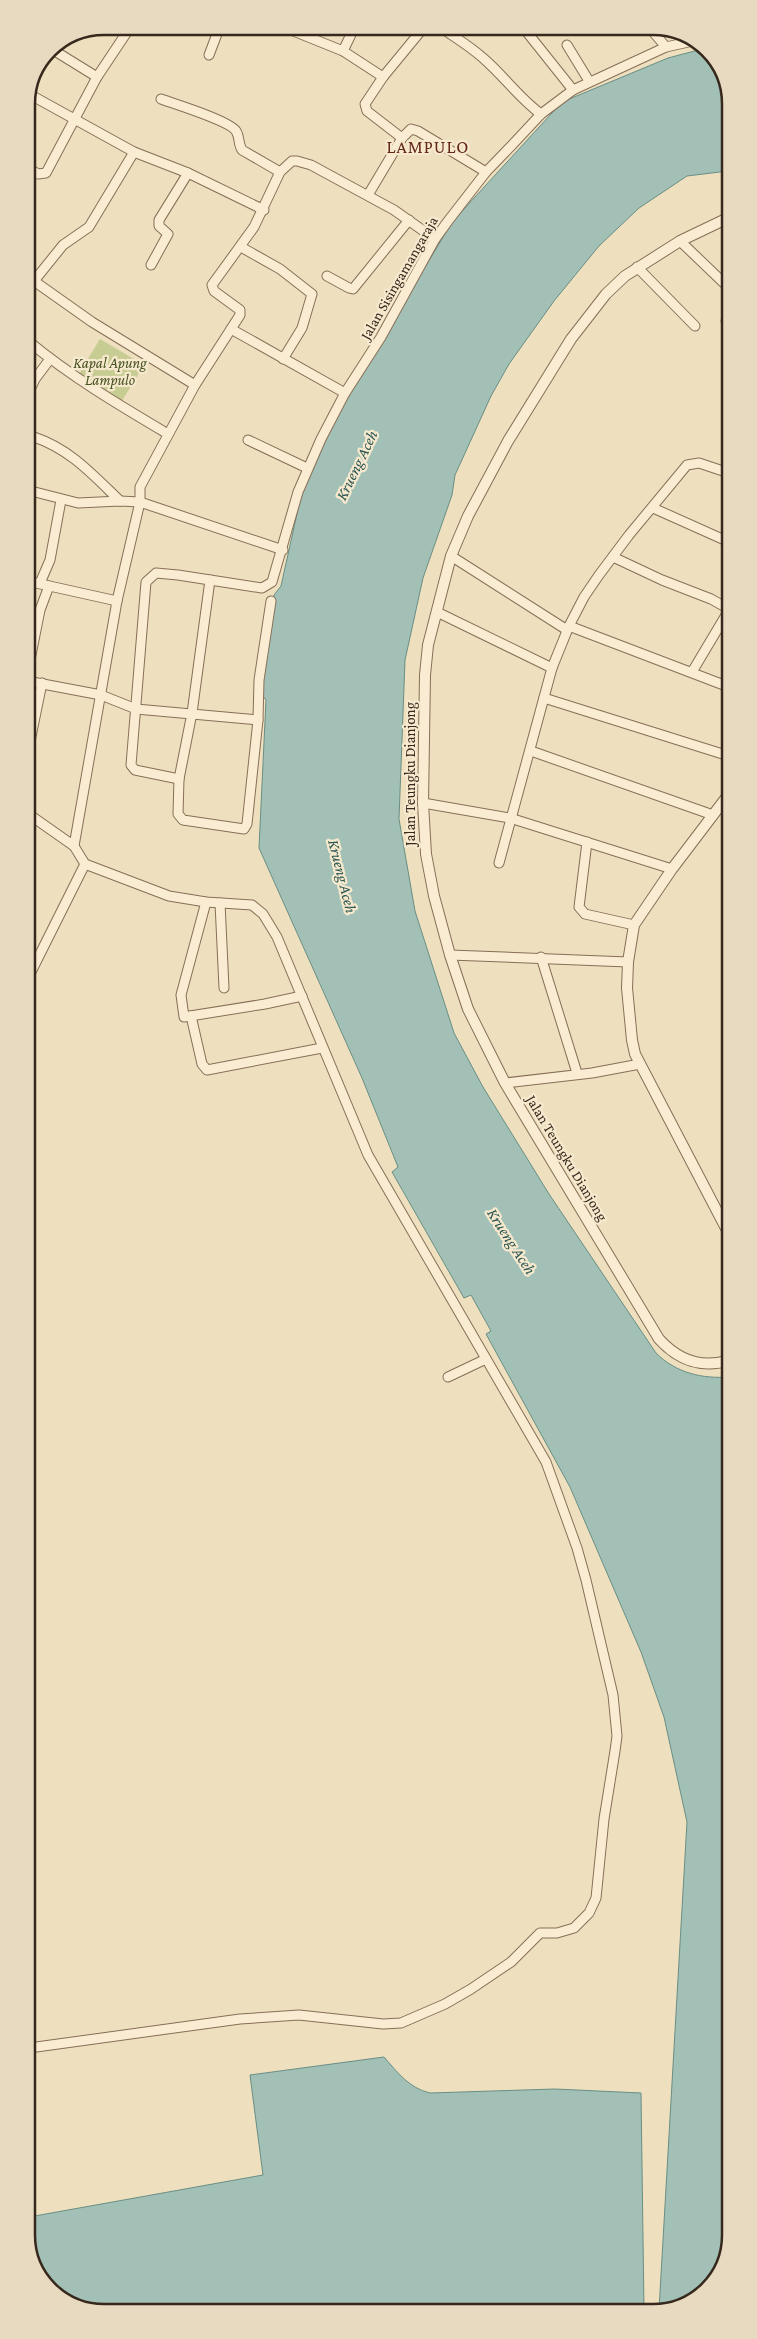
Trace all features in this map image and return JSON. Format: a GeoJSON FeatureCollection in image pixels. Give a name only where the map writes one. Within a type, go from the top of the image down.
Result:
{"type":"FeatureCollection","features":[{"type":"Feature","properties":{"kind":"street"},"geometry":{"type":"LineString","coordinates":[[35,172],[46,174],[74,117],[97,77],[125,35]]}},
{"type":"Feature","properties":{"kind":"street"},"geometry":{"type":"LineString","coordinates":[[209,55],[217,35]]}},
{"type":"Feature","properties":{"kind":"street"},"geometry":{"type":"LineString","coordinates":[[303,35],[343,51],[383,77]]}},
{"type":"Feature","properties":{"kind":"street"},"geometry":{"type":"LineString","coordinates":[[343,51],[351,35]]}},
{"type":"Feature","properties":{"kind":"street"},"geometry":{"type":"LineString","coordinates":[[402,138],[366,111],[365,107],[383,77],[418,35]]}},
{"type":"Feature","properties":{"kind":"street"},"geometry":{"type":"LineString","coordinates":[[452,35],[479,54],[512,86],[520,98],[541,114]]}},
{"type":"Feature","properties":{"kind":"street"},"geometry":{"type":"LineString","coordinates":[[529,35],[573,90]]}},
{"type":"Feature","properties":{"kind":"street"},"geometry":{"type":"LineString","coordinates":[[655,35],[666,48]]}},
{"type":"Feature","properties":{"kind":"street","name":"Jalan Sisingamangaraja"},"geometry":{"type":"LineString","coordinates":[[210,580],[262,588],[267,586],[276,576],[298,492],[307,468],[345,393],[381,336],[435,239],[486,172],[541,114],[573,90],[589,81],[666,48],[685,42]]}},
{"type":"Feature","properties":{"kind":"street"},"geometry":{"type":"LineString","coordinates":[[567,45],[589,81]]}},
{"type":"Feature","properties":{"kind":"street"},"geometry":{"type":"LineString","coordinates":[[58,53],[97,77]]}},
{"type":"Feature","properties":{"kind":"street"},"geometry":{"type":"LineString","coordinates":[[35,97],[134,152],[188,173],[264,210]]}},
{"type":"Feature","properties":{"kind":"street"},"geometry":{"type":"LineString","coordinates":[[161,99],[217,120],[233,129],[236,131],[242,150],[280,172]]}},
{"type":"Feature","properties":{"kind":"street"},"geometry":{"type":"LineString","coordinates":[[368,195],[402,138],[409,130],[414,129],[486,172]]}},
{"type":"Feature","properties":{"kind":"street"},"geometry":{"type":"LineString","coordinates":[[35,280],[63,245],[89,227],[134,152]]}},
{"type":"Feature","properties":{"kind":"street"},"geometry":{"type":"LineString","coordinates":[[74,846],[117,601],[140,502],[140,487],[195,385],[240,312],[214,291],[212,285],[241,247],[264,210],[274,181],[280,172],[292,162],[304,162],[368,195],[409,220],[435,239]]}},
{"type":"Feature","properties":{"kind":"street"},"geometry":{"type":"LineString","coordinates":[[151,265],[168,234],[159,226],[159,220],[188,173]]}},
{"type":"Feature","properties":{"kind":"street"},"geometry":{"type":"LineString","coordinates":[[326,276],[353,289],[409,220]]}},
{"type":"Feature","properties":{"kind":"street","name":"Jalan Teungku Dianjong"},"geometry":{"type":"LineString","coordinates":[[722,221],[680,240],[637,267],[606,294],[571,339],[543,381],[468,516],[451,556],[428,645],[425,675],[423,803],[430,875],[450,955],[477,1031],[505,1083],[659,1338],[677,1355],[691,1362],[705,1365],[722,1362]]}},
{"type":"Feature","properties":{"kind":"street"},"geometry":{"type":"LineString","coordinates":[[680,240],[722,281]]}},
{"type":"Feature","properties":{"kind":"street"},"geometry":{"type":"LineString","coordinates":[[241,247],[280,269],[312,294],[302,328],[283,359]]}},
{"type":"Feature","properties":{"kind":"street"},"geometry":{"type":"LineString","coordinates":[[637,267],[695,326]]}},
{"type":"Feature","properties":{"kind":"street"},"geometry":{"type":"LineString","coordinates":[[35,282],[92,322],[195,385]]}},
{"type":"Feature","properties":{"kind":"street"},"geometry":{"type":"LineString","coordinates":[[231,329],[345,393]]}},
{"type":"Feature","properties":{"kind":"street"},"geometry":{"type":"LineString","coordinates":[[35,347],[50,359],[168,434]]}},
{"type":"Feature","properties":{"kind":"street"},"geometry":{"type":"LineString","coordinates":[[35,379],[50,359]]}},
{"type":"Feature","properties":{"kind":"street"},"geometry":{"type":"LineString","coordinates":[[35,438],[52,443],[77,459],[120,501]]}},
{"type":"Feature","properties":{"kind":"street"},"geometry":{"type":"LineString","coordinates":[[248,440],[307,468]]}},
{"type":"Feature","properties":{"kind":"street"},"geometry":{"type":"LineString","coordinates":[[498,862],[531,751],[552,668],[568,628],[584,597],[613,557],[687,465],[699,464],[722,471]]}},
{"type":"Feature","properties":{"kind":"street"},"geometry":{"type":"LineString","coordinates":[[35,492],[78,503],[140,502],[283,550]]}},
{"type":"Feature","properties":{"kind":"street"},"geometry":{"type":"LineString","coordinates":[[35,635],[62,500]]}},
{"type":"Feature","properties":{"kind":"street"},"geometry":{"type":"LineString","coordinates":[[653,508],[722,539]]}},
{"type":"Feature","properties":{"kind":"street"},"geometry":{"type":"LineString","coordinates":[[451,556],[568,628],[722,684]]}},
{"type":"Feature","properties":{"kind":"street"},"geometry":{"type":"LineString","coordinates":[[613,557],[662,580],[711,599],[722,606]]}},
{"type":"Feature","properties":{"kind":"street"},"geometry":{"type":"LineString","coordinates":[[178,779],[132,768],[146,582],[156,573],[178,574],[210,580],[192,713],[178,779],[177,803],[179,818],[183,820],[242,829],[246,827],[258,720],[259,680],[271,601]]}},
{"type":"Feature","properties":{"kind":"street"},"geometry":{"type":"LineString","coordinates":[[35,582],[117,601]]}},
{"type":"Feature","properties":{"kind":"street"},"geometry":{"type":"LineString","coordinates":[[437,612],[552,668]]}},
{"type":"Feature","properties":{"kind":"street"},"geometry":{"type":"LineString","coordinates":[[692,672],[722,622]]}},
{"type":"Feature","properties":{"kind":"street"},"geometry":{"type":"LineString","coordinates":[[35,682],[101,695],[136,709],[258,720]]}},
{"type":"Feature","properties":{"kind":"street"},"geometry":{"type":"LineString","coordinates":[[35,717],[42,683]]}},
{"type":"Feature","properties":{"kind":"street"},"geometry":{"type":"LineString","coordinates":[[544,698],[722,754]]}},
{"type":"Feature","properties":{"kind":"street"},"geometry":{"type":"LineString","coordinates":[[531,751],[713,815]]}},
{"type":"Feature","properties":{"kind":"street"},"geometry":{"type":"LineString","coordinates":[[423,803],[510,818],[672,869]]}},
{"type":"Feature","properties":{"kind":"street"},"geometry":{"type":"LineString","coordinates":[[722,803],[672,869],[634,925],[628,962],[627,988],[632,1040],[640,1064],[722,1221]]}},
{"type":"Feature","properties":{"kind":"street"},"geometry":{"type":"LineString","coordinates":[[35,819],[74,846],[85,864],[169,896],[206,902],[248,904],[259,910],[277,937],[368,1155],[546,1462],[577,1548],[609,1669],[615,1711],[616,1751],[604,1819],[596,1898],[589,1913],[574,1928],[558,1933],[540,1933],[510,1962],[471,1989],[445,2004],[401,2022],[383,2024],[299,2016],[240,2019],[35,2047]]}},
{"type":"Feature","properties":{"kind":"street"},"geometry":{"type":"LineString","coordinates":[[587,842],[579,907],[585,914],[634,925]]}},
{"type":"Feature","properties":{"kind":"street"},"geometry":{"type":"LineString","coordinates":[[35,964],[85,864]]}},
{"type":"Feature","properties":{"kind":"street"},"geometry":{"type":"LineString","coordinates":[[206,902],[180,995],[184,1017],[302,996]]}},
{"type":"Feature","properties":{"kind":"street"},"geometry":{"type":"LineString","coordinates":[[220,903],[224,988]]}},
{"type":"Feature","properties":{"kind":"street"},"geometry":{"type":"LineString","coordinates":[[450,955],[541,957],[628,962]]}},
{"type":"Feature","properties":{"kind":"street"},"geometry":{"type":"LineString","coordinates":[[541,957],[576,1073]]}},
{"type":"Feature","properties":{"kind":"street"},"geometry":{"type":"LineString","coordinates":[[191,1016],[202,1064],[207,1070],[322,1048]]}},
{"type":"Feature","properties":{"kind":"street"},"geometry":{"type":"LineString","coordinates":[[505,1083],[640,1064]]}},
{"type":"Feature","properties":{"kind":"street"},"geometry":{"type":"LineString","coordinates":[[448,1377],[486,1360]]}},
{"type":"Feature","properties":{"kind":"green space","name":"Kapal Apung Lampulo"},"geometry":{"type":"Polygon","coordinates":[[[100,339],[144,365],[120,404],[77,377],[100,339]]]}},
{"type":"Feature","properties":{"kind":"water","name":"Krueng Aceh"},"geometry":{"type":"Polygon","coordinates":[[[697,50],[708,62],[717,77],[722,104],[722,172],[687,176],[639,208],[599,246],[554,301],[509,364],[491,396],[455,475],[452,495],[423,578],[405,660],[399,819],[415,911],[454,1033],[483,1087],[549,1194],[656,1353],[681,1370],[700,1376],[722,1377],[722,2235],[721,2249],[713,2270],[702,2284],[684,2297],[671,2302],[659,2303],[687,1822],[664,1717],[641,1652],[570,1487],[486,1334],[491,1331],[471,1295],[464,1298],[392,1172],[398,1167],[362,1078],[259,848],[266,700],[260,693],[274,595],[281,586],[304,482],[345,398],[453,221],[562,102],[668,58],[697,50]]]}},
{"type":"Feature","properties":{"kind":"water"},"geometry":{"type":"Polygon","coordinates":[[[384,2057],[410,2084],[430,2093],[555,2089],[641,2093],[644,2304],[99,2304],[77,2299],[52,2281],[42,2266],[37,2253],[35,2216],[263,2175],[250,2075],[384,2057]]]}},
{"type":"Feature","properties":{"kind":"district","name":"LAMPULO"},"geometry":{"type":"Point","coordinates":[428,147]}}]}
